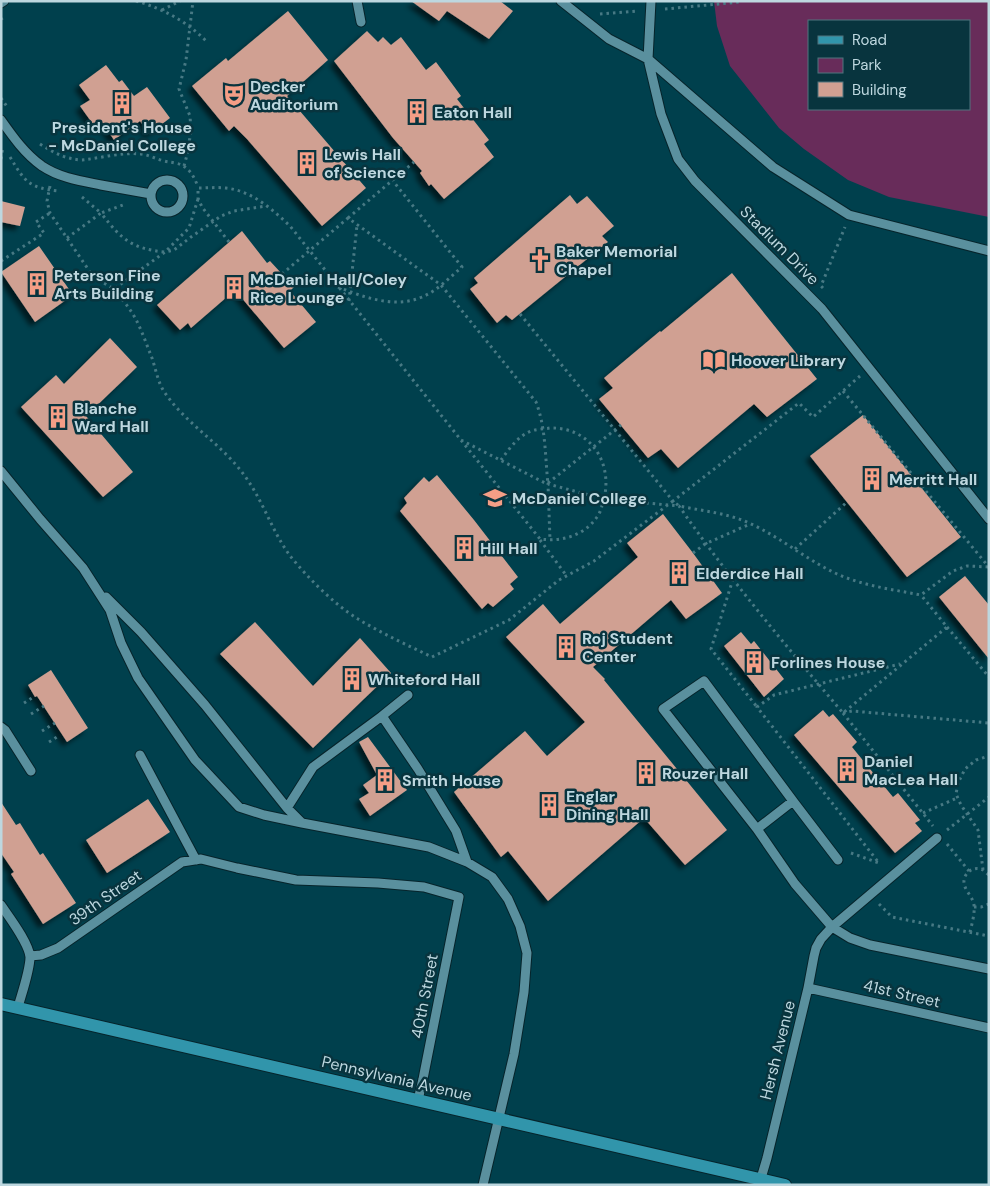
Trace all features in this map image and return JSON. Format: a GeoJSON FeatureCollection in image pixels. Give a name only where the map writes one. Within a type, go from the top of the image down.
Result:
{"type":"FeatureCollection","features":[{"type":"Feature","properties":{"kind":"main road","name":"Pennsylvania Avenue"},"geometry":{"type":"LineString","coordinates":[[1,1004],[498,1118],[760,1182],[785,1185]]}},
{"type":"Feature","properties":{"kind":"street"},"geometry":{"type":"LineString","coordinates":[[357,1],[360,22]]}},
{"type":"Feature","properties":{"kind":"street"},"geometry":{"type":"LineString","coordinates":[[560,1],[609,39],[648,59],[773,167],[849,214],[989,251]]}},
{"type":"Feature","properties":{"kind":"street","name":"Stadium Drive"},"geometry":{"type":"LineString","coordinates":[[651,1],[648,59],[662,114],[678,159],[695,181],[822,309],[989,519]]}},
{"type":"Feature","properties":{"kind":"street"},"geometry":{"type":"LineString","coordinates":[[1,120],[22,148],[49,170],[72,179],[151,194]]}},
{"type":"Feature","properties":{"kind":"street"},"geometry":{"type":"LineString","coordinates":[[1,471],[83,568],[110,610],[121,643],[138,678],[195,760],[240,807],[264,815],[429,847],[467,862],[492,877],[508,899],[520,926],[527,953],[524,992],[514,1054],[482,1185]]}},
{"type":"Feature","properties":{"kind":"street"},"geometry":{"type":"LineString","coordinates":[[97,588],[141,632],[199,698],[302,823]]}},
{"type":"Feature","properties":{"kind":"street"},"geometry":{"type":"LineString","coordinates":[[838,860],[704,681],[664,710],[757,829],[795,884],[832,927],[850,938],[870,945],[989,969]]}},
{"type":"Feature","properties":{"kind":"street"},"geometry":{"type":"LineString","coordinates":[[288,808],[313,767],[408,695]]}},
{"type":"Feature","properties":{"kind":"street"},"geometry":{"type":"LineString","coordinates":[[382,716],[418,769],[456,831],[467,862]]}},
{"type":"Feature","properties":{"kind":"street"},"geometry":{"type":"LineString","coordinates":[[1,726],[31,770]]}},
{"type":"Feature","properties":{"kind":"street"},"geometry":{"type":"LineString","coordinates":[[140,755],[196,860]]}},
{"type":"Feature","properties":{"kind":"street"},"geometry":{"type":"LineString","coordinates":[[757,829],[793,801]]}},
{"type":"Feature","properties":{"kind":"street","name":"Hersh Avenue"},"geometry":{"type":"LineString","coordinates":[[760,1182],[808,988],[816,948],[832,927],[939,837]]}},
{"type":"Feature","properties":{"kind":"street","name":"40th Street"},"geometry":{"type":"LineString","coordinates":[[196,860],[201,859],[296,880],[424,887],[459,897],[418,1100]]}},
{"type":"Feature","properties":{"kind":"street","name":"39th Street"},"geometry":{"type":"LineString","coordinates":[[30,956],[41,956],[58,948],[182,862],[196,860]]}},
{"type":"Feature","properties":{"kind":"street"},"geometry":{"type":"LineString","coordinates":[[1,905],[23,939],[30,956],[18,1007]]}},
{"type":"Feature","properties":{"kind":"street","name":"41st Street"},"geometry":{"type":"LineString","coordinates":[[808,988],[989,1028]]}},
{"type":"Feature","properties":{"kind":"path"},"geometry":{"type":"LineString","coordinates":[[136,1],[162,10],[190,27],[208,43]]}},
{"type":"Feature","properties":{"kind":"path"},"geometry":{"type":"LineString","coordinates":[[162,10],[180,1]]}},
{"type":"Feature","properties":{"kind":"path"},"geometry":{"type":"LineString","coordinates":[[184,166],[188,155],[191,131],[190,116],[179,89],[186,60],[193,1]]}},
{"type":"Feature","properties":{"kind":"path"},"geometry":{"type":"LineString","coordinates":[[1,18],[4,23]]}},
{"type":"Feature","properties":{"kind":"path"},"geometry":{"type":"LineString","coordinates":[[1,98],[10,111]]}},
{"type":"Feature","properties":{"kind":"path"},"geometry":{"type":"LineString","coordinates":[[38,142],[57,154],[75,160],[128,154],[146,155],[184,166],[195,180],[198,188],[198,198],[189,228],[165,252],[114,289]]}},
{"type":"Feature","properties":{"kind":"path"},"geometry":{"type":"LineString","coordinates":[[1,159],[3,144]]}},
{"type":"Feature","properties":{"kind":"path"},"geometry":{"type":"LineString","coordinates":[[282,274],[414,162]]}},
{"type":"Feature","properties":{"kind":"path"},"geometry":{"type":"LineString","coordinates":[[52,181],[47,201],[50,213],[90,272],[114,289],[129,308],[138,325],[164,392],[176,407],[210,438],[245,475],[273,528],[291,557],[332,600],[357,619],[432,658],[509,620],[559,580],[594,561],[799,403],[813,417],[870,368]]}},
{"type":"Feature","properties":{"kind":"path"},"geometry":{"type":"LineString","coordinates":[[337,287],[383,301],[408,302],[420,298],[441,285],[462,267],[393,181]]}},
{"type":"Feature","properties":{"kind":"path"},"geometry":{"type":"LineString","coordinates":[[198,188],[228,188],[257,199],[290,226],[308,251],[540,539],[566,576]]}},
{"type":"Feature","properties":{"kind":"path"},"geometry":{"type":"LineString","coordinates":[[198,198],[212,222],[229,242]]}},
{"type":"Feature","properties":{"kind":"path"},"geometry":{"type":"LineString","coordinates":[[67,238],[101,213],[130,203]]}},
{"type":"Feature","properties":{"kind":"path"},"geometry":{"type":"LineString","coordinates":[[101,213],[118,233],[133,245],[165,252],[174,250],[221,216],[234,211],[267,206]]}},
{"type":"Feature","properties":{"kind":"path"},"geometry":{"type":"LineString","coordinates":[[1,261],[44,233],[36,222],[50,213]]}},
{"type":"Feature","properties":{"kind":"path"},"geometry":{"type":"LineString","coordinates":[[348,218],[441,285],[536,402],[541,415],[543,429],[548,484],[550,540]]}},
{"type":"Feature","properties":{"kind":"path"},"geometry":{"type":"LineString","coordinates":[[828,292],[821,286],[847,222]]}},
{"type":"Feature","properties":{"kind":"path"},"geometry":{"type":"LineString","coordinates":[[349,302],[357,224]]}},
{"type":"Feature","properties":{"kind":"path"},"geometry":{"type":"LineString","coordinates":[[520,314],[679,506],[705,544],[923,813],[939,837],[969,871]]}},
{"type":"Feature","properties":{"kind":"path"},"geometry":{"type":"LineString","coordinates":[[843,391],[989,567]]}},
{"type":"Feature","properties":{"kind":"path"},"geometry":{"type":"LineString","coordinates":[[548,484],[621,425]]}},
{"type":"Feature","properties":{"kind":"path"},"geometry":{"type":"LineString","coordinates":[[501,460],[510,447],[531,431],[556,428],[577,434],[587,440],[601,457],[607,478],[607,489],[596,519],[583,531],[572,536],[563,539],[540,539]]}},
{"type":"Feature","properties":{"kind":"path"},"geometry":{"type":"LineString","coordinates":[[460,439],[548,484],[604,499],[679,506],[728,515],[750,524],[829,570],[858,582],[921,595],[989,677]]}},
{"type":"Feature","properties":{"kind":"path"},"geometry":{"type":"LineString","coordinates":[[795,549],[847,502]]}},
{"type":"Feature","properties":{"kind":"path"},"geometry":{"type":"LineString","coordinates":[[693,553],[705,544],[750,524]]}},
{"type":"Feature","properties":{"kind":"path"},"geometry":{"type":"LineString","coordinates":[[921,595],[953,571],[967,566],[989,567]]}},
{"type":"Feature","properties":{"kind":"path"},"geometry":{"type":"LineString","coordinates":[[733,579],[712,649],[879,862],[848,852]]}},
{"type":"Feature","properties":{"kind":"path"},"geometry":{"type":"LineString","coordinates":[[843,713],[947,627]]}},
{"type":"Feature","properties":{"kind":"path"},"geometry":{"type":"LineString","coordinates":[[757,707],[774,695],[901,664]]}},
{"type":"Feature","properties":{"kind":"path"},"geometry":{"type":"LineString","coordinates":[[24,703],[35,696]]}},
{"type":"Feature","properties":{"kind":"path"},"geometry":{"type":"LineString","coordinates":[[31,714],[44,706]]}},
{"type":"Feature","properties":{"kind":"path"},"geometry":{"type":"LineString","coordinates":[[843,713],[852,711],[989,723]]}},
{"type":"Feature","properties":{"kind":"path"},"geometry":{"type":"LineString","coordinates":[[42,731],[55,723]]}},
{"type":"Feature","properties":{"kind":"path"},"geometry":{"type":"LineString","coordinates":[[49,742],[60,734]]}},
{"type":"Feature","properties":{"kind":"path"},"geometry":{"type":"LineString","coordinates":[[983,870],[978,830],[956,794],[958,783],[965,769],[976,760],[989,756]]}},
{"type":"Feature","properties":{"kind":"path"},"geometry":{"type":"LineString","coordinates":[[939,837],[989,797]]}},
{"type":"Feature","properties":{"kind":"path"},"geometry":{"type":"LineString","coordinates":[[923,813],[957,798]]}},
{"type":"Feature","properties":{"kind":"path"},"geometry":{"type":"LineString","coordinates":[[970,932],[974,907],[964,882],[969,871],[976,869],[983,870],[989,875]]}},
{"type":"Feature","properties":{"kind":"path"},"geometry":{"type":"LineString","coordinates":[[877,902],[892,917],[989,936]]}},
{"type":"Feature","properties":{"kind":"path"},"geometry":{"type":"LineString","coordinates":[[974,907],[989,904]]}},
{"type":"Feature","properties":{"kind":"green space"},"geometry":{"type":"Polygon","coordinates":[[[714,1],[989,1],[989,217],[889,197],[848,180],[804,149],[779,128],[730,66],[717,26],[714,1]]]}},
{"type":"Feature","properties":{"kind":"building"},"geometry":{"type":"Polygon","coordinates":[[[411,1],[500,1],[513,11],[489,39],[447,11],[439,21],[411,1]]]}},
{"type":"Feature","properties":{"kind":"building"},"geometry":{"type":"Polygon","coordinates":[[[288,11],[328,60],[287,96],[366,188],[322,226],[247,139],[234,126],[229,131],[192,86],[226,58],[228,61],[288,11]]]}},
{"type":"Feature","properties":{"kind":"building","name":"Eaton Hall"},"geometry":{"type":"Polygon","coordinates":[[[367,31],[378,42],[383,37],[391,45],[401,37],[426,70],[436,62],[461,96],[457,99],[489,140],[484,144],[494,157],[444,199],[431,184],[429,186],[420,173],[422,171],[393,138],[334,61],[367,31]]]}},
{"type":"Feature","properties":{"kind":"building","name":"President's House - McDaniel College"},"geometry":{"type":"Polygon","coordinates":[[[106,65],[119,82],[122,80],[134,96],[147,87],[170,118],[149,134],[140,121],[114,140],[102,122],[95,127],[80,106],[90,100],[79,85],[106,65]]]}},
{"type":"Feature","properties":{"kind":"building","name":"Baker Memorial Chapel"},"geometry":{"type":"Polygon","coordinates":[[[570,195],[577,204],[587,196],[614,226],[602,236],[608,242],[512,320],[506,315],[497,323],[470,289],[478,283],[474,278],[570,195]]]}},
{"type":"Feature","properties":{"kind":"building"},"geometry":{"type":"Polygon","coordinates":[[[1,201],[25,207],[20,226],[1,222],[1,201]]]}},
{"type":"Feature","properties":{"kind":"building","name":"McDaniel Hall/Coley Rice Lounge"},"geometry":{"type":"Polygon","coordinates":[[[242,231],[267,263],[270,261],[294,287],[290,291],[316,322],[284,348],[235,290],[191,328],[188,323],[180,330],[157,305],[242,231]]]}},
{"type":"Feature","properties":{"kind":"building","name":"Peterson Fine Arts Building"},"geometry":{"type":"Polygon","coordinates":[[[39,246],[73,295],[35,322],[1,272],[39,246]]]}},
{"type":"Feature","properties":{"kind":"building","name":"Hoover Library"},"geometry":{"type":"Polygon","coordinates":[[[732,273],[817,379],[767,417],[754,404],[678,468],[661,449],[648,458],[599,399],[613,388],[604,378],[732,273]]]}},
{"type":"Feature","properties":{"kind":"building","name":"Blanche Ward Hall"},"geometry":{"type":"Polygon","coordinates":[[[110,338],[137,367],[86,416],[133,472],[103,497],[21,407],[56,375],[64,384],[110,338]]]}},
{"type":"Feature","properties":{"kind":"building","name":"Merritt Hall"},"geometry":{"type":"Polygon","coordinates":[[[863,415],[961,537],[907,577],[810,456],[863,415]]]}},
{"type":"Feature","properties":{"kind":"building","name":"Hill Hall"},"geometry":{"type":"Polygon","coordinates":[[[437,475],[518,577],[510,584],[514,589],[493,607],[488,603],[482,609],[400,511],[407,503],[404,498],[424,477],[429,482],[437,475]]]}},
{"type":"Feature","properties":{"kind":"building"},"geometry":{"type":"Polygon","coordinates":[[[663,514],[722,593],[686,619],[671,600],[593,667],[605,679],[727,830],[685,865],[644,818],[548,901],[508,851],[501,857],[454,792],[525,731],[547,756],[585,722],[506,637],[543,604],[560,624],[638,557],[627,543],[663,514]]]}},
{"type":"Feature","properties":{"kind":"building"},"geometry":{"type":"Polygon","coordinates":[[[965,576],[989,605],[989,659],[939,597],[965,576]]]}},
{"type":"Feature","properties":{"kind":"building","name":"Whiteford Hall"},"geometry":{"type":"Polygon","coordinates":[[[255,622],[313,686],[360,638],[391,673],[313,748],[220,654],[255,622]]]}},
{"type":"Feature","properties":{"kind":"building","name":"Forlines House"},"geometry":{"type":"Polygon","coordinates":[[[741,632],[751,644],[754,641],[784,679],[764,697],[724,646],[741,632]]]}},
{"type":"Feature","properties":{"kind":"building"},"geometry":{"type":"Polygon","coordinates":[[[51,670],[88,728],[67,742],[28,685],[51,670]]]}},
{"type":"Feature","properties":{"kind":"building","name":"Daniel MacLea Hall"},"geometry":{"type":"Polygon","coordinates":[[[823,710],[829,717],[833,714],[857,742],[852,747],[893,797],[898,793],[920,820],[915,823],[922,831],[895,853],[794,735],[823,710]]]}},
{"type":"Feature","properties":{"kind":"building","name":"Smith House"},"geometry":{"type":"Polygon","coordinates":[[[368,737],[407,790],[370,816],[359,799],[369,793],[363,785],[377,775],[359,742],[368,737]]]}},
{"type":"Feature","properties":{"kind":"building"},"geometry":{"type":"Polygon","coordinates":[[[148,799],[170,832],[107,873],[86,840],[148,799]]]}},
{"type":"Feature","properties":{"kind":"building"},"geometry":{"type":"Polygon","coordinates":[[[1,802],[16,825],[20,823],[40,855],[43,853],[76,903],[43,924],[11,874],[14,872],[1,853],[1,802]]]}},
{"type":"Feature","properties":{"kind":"place","name":"Decker Auditorium"},"geometry":{"type":"Point","coordinates":[234,95]}},
{"type":"Feature","properties":{"kind":"place","name":"President's House - McDaniel College"},"geometry":{"type":"Point","coordinates":[122,103]}},
{"type":"Feature","properties":{"kind":"place","name":"Eaton Hall"},"geometry":{"type":"Point","coordinates":[417,112]}},
{"type":"Feature","properties":{"kind":"place","name":"Lewis Hall of Science"},"geometry":{"type":"Point","coordinates":[307,163]}},
{"type":"Feature","properties":{"kind":"place","name":"Baker Memorial Chapel"},"geometry":{"type":"Point","coordinates":[540,260]}},
{"type":"Feature","properties":{"kind":"place","name":"Peterson Fine Arts Building"},"geometry":{"type":"Point","coordinates":[37,284]}},
{"type":"Feature","properties":{"kind":"place","name":"McDaniel Hall/Coley Rice Lounge"},"geometry":{"type":"Point","coordinates":[234,288]}},
{"type":"Feature","properties":{"kind":"place","name":"Hoover Library"},"geometry":{"type":"Point","coordinates":[714,360]}},
{"type":"Feature","properties":{"kind":"place","name":"Blanche Ward Hall"},"geometry":{"type":"Point","coordinates":[58,417]}},
{"type":"Feature","properties":{"kind":"place","name":"Merritt Hall"},"geometry":{"type":"Point","coordinates":[872,479]}},
{"type":"Feature","properties":{"kind":"place","name":"McDaniel College"},"geometry":{"type":"Point","coordinates":[495,498]}},
{"type":"Feature","properties":{"kind":"place","name":"Hill Hall"},"geometry":{"type":"Point","coordinates":[464,548]}},
{"type":"Feature","properties":{"kind":"place","name":"Elderdice Hall"},"geometry":{"type":"Point","coordinates":[679,573]}},
{"type":"Feature","properties":{"kind":"place","name":"Roj Student Center"},"geometry":{"type":"Point","coordinates":[566,647]}},
{"type":"Feature","properties":{"kind":"place","name":"Forlines House"},"geometry":{"type":"Point","coordinates":[754,662]}},
{"type":"Feature","properties":{"kind":"place","name":"Whiteford Hall"},"geometry":{"type":"Point","coordinates":[352,679]}},
{"type":"Feature","properties":{"kind":"place","name":"Daniel MacLea Hall"},"geometry":{"type":"Point","coordinates":[847,770]}},
{"type":"Feature","properties":{"kind":"place","name":"Rouzer Hall"},"geometry":{"type":"Point","coordinates":[646,773]}},
{"type":"Feature","properties":{"kind":"place","name":"Smith House"},"geometry":{"type":"Point","coordinates":[385,780]}},
{"type":"Feature","properties":{"kind":"place","name":"Englar Dining Hall"},"geometry":{"type":"Point","coordinates":[549,805]}}]}
